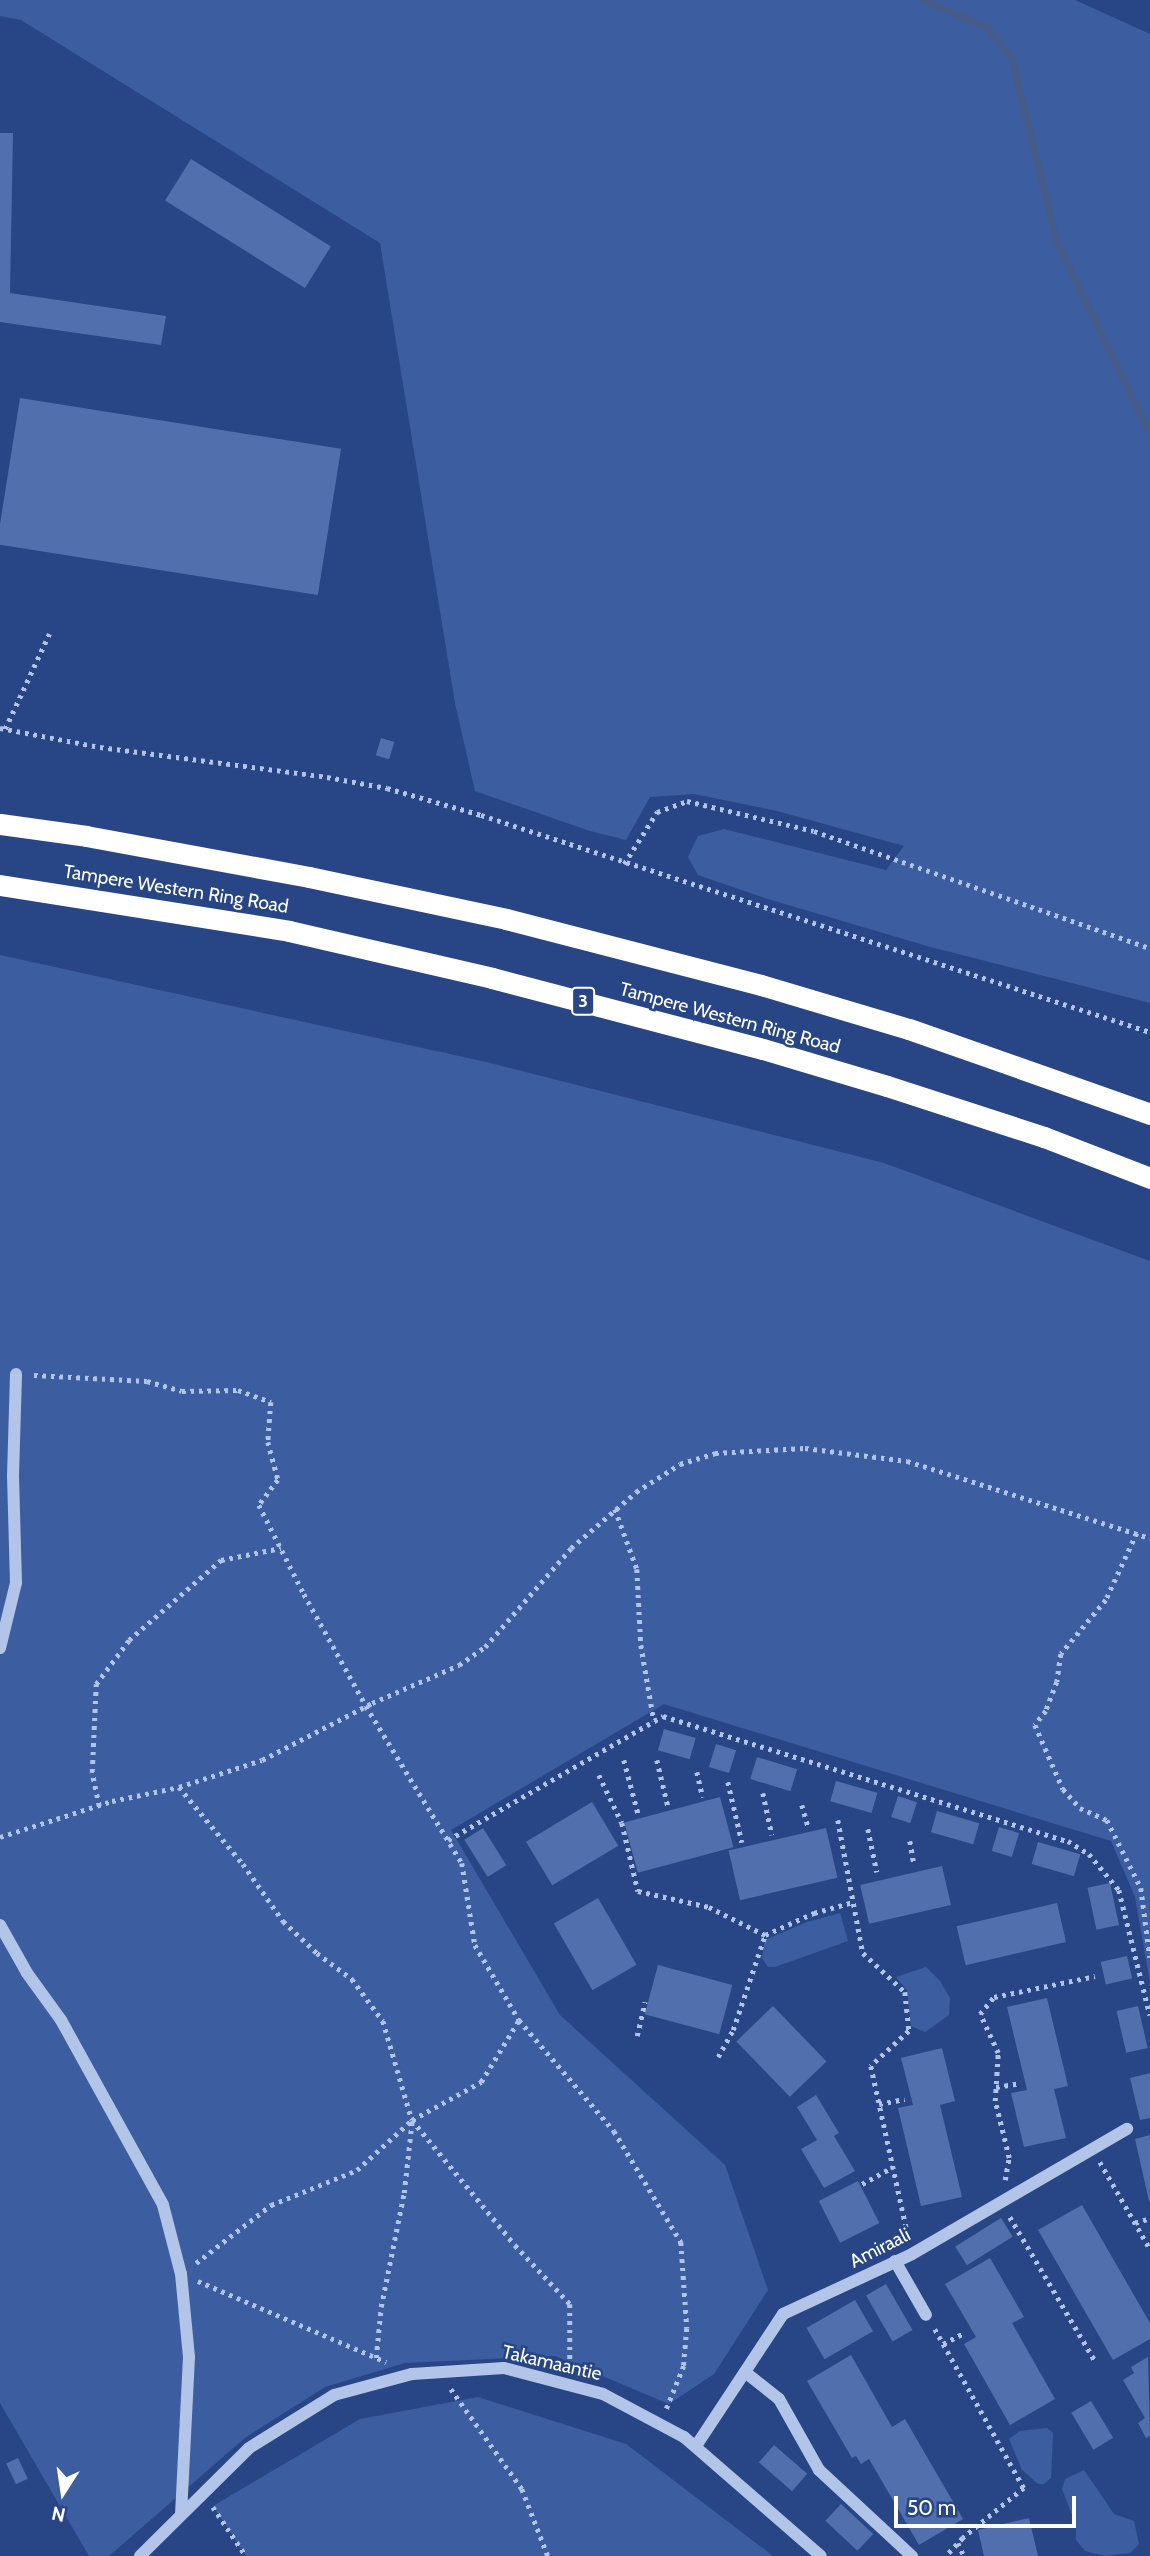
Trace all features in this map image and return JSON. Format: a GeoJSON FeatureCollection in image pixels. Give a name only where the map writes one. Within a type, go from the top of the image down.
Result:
{"type":"FeatureCollection","features":[{"type":"Feature","properties":{"kind":"highway","name":"Tampere Western Ring Road"},"geometry":{"type":"LineString","coordinates":[[0,824],[86,836],[309,877],[506,919],[775,989],[959,1046],[1150,1114]]}},
{"type":"Feature","properties":{"kind":"highway","name":"Tampere Western Ring Road"},"geometry":{"type":"LineString","coordinates":[[0,885],[289,931],[492,978],[763,1049],[887,1086],[1044,1138],[1150,1178]]}},
{"type":"Feature","properties":{"kind":"street"},"geometry":{"type":"LineString","coordinates":[[0,1648],[16,1583],[6,1476],[16,1374]]}},
{"type":"Feature","properties":{"kind":"street"},"geometry":{"type":"LineString","coordinates":[[0,1925],[27,1973],[61,2020],[163,2205],[181,2274],[189,2357],[181,2514]]}},
{"type":"Feature","properties":{"kind":"street","name":"Amiraali"},"geometry":{"type":"LineString","coordinates":[[695,2446],[783,2314],[912,2254],[1127,2129]]}},
{"type":"Feature","properties":{"kind":"street"},"geometry":{"type":"LineString","coordinates":[[895,2261],[926,2315]]}},
{"type":"Feature","properties":{"kind":"street","name":"Takamaantie"},"geometry":{"type":"LineString","coordinates":[[140,2556],[249,2448],[334,2395],[412,2374],[504,2368],[603,2394],[661,2424],[695,2446],[821,2556]]}},
{"type":"Feature","properties":{"kind":"street"},"geometry":{"type":"LineString","coordinates":[[745,2372],[779,2399],[819,2469],[912,2556]]}},
{"type":"Feature","properties":{"kind":"path"},"geometry":{"type":"LineString","coordinates":[[49,634],[3,728],[100,747],[327,776],[387,788],[481,815],[624,864],[1150,1032]]}},
{"type":"Feature","properties":{"kind":"path"},"geometry":{"type":"LineString","coordinates":[[624,864],[657,812],[687,801],[814,831],[1150,948]]}},
{"type":"Feature","properties":{"kind":"path"},"geometry":{"type":"LineString","coordinates":[[16,1374],[147,1381],[181,1391],[238,1390],[271,1402],[268,1442],[278,1480],[259,1505],[366,1706],[462,1863],[475,1945],[520,2020],[614,2131],[681,2242],[687,2328],[684,2366],[661,2424]]}},
{"type":"Feature","properties":{"kind":"path"},"geometry":{"type":"LineString","coordinates":[[0,1837],[99,1806],[179,1787],[262,1760],[366,1706],[459,1665],[485,1647],[571,1548],[615,1509],[659,1475],[680,1464],[715,1454],[805,1448],[907,1461],[1150,1538]]}},
{"type":"Feature","properties":{"kind":"path"},"geometry":{"type":"LineString","coordinates":[[615,1509],[637,1569],[641,1645],[654,1721]]}},
{"type":"Feature","properties":{"kind":"path"},"geometry":{"type":"LineString","coordinates":[[1137,1533],[1106,1600],[1061,1654],[1057,1682],[1046,1711],[1035,1725],[1063,1789],[1080,1808],[1107,1820],[1141,1888],[1150,1957]]}},
{"type":"Feature","properties":{"kind":"path"},"geometry":{"type":"LineString","coordinates":[[99,1806],[92,1772],[96,1684],[129,1640],[221,1560],[281,1548]]}},
{"type":"Feature","properties":{"kind":"path"},"geometry":{"type":"LineString","coordinates":[[448,1840],[663,1716],[1068,1841],[1089,1854],[1119,1890],[1150,2015]]}},
{"type":"Feature","properties":{"kind":"path"},"geometry":{"type":"LineString","coordinates":[[624,1760],[638,1813]]}},
{"type":"Feature","properties":{"kind":"path"},"geometry":{"type":"LineString","coordinates":[[657,1760],[668,1806]]}},
{"type":"Feature","properties":{"kind":"path"},"geometry":{"type":"LineString","coordinates":[[697,1772],[703,1797]]}},
{"type":"Feature","properties":{"kind":"path"},"geometry":{"type":"LineString","coordinates":[[599,1775],[622,1822],[638,1891],[709,1907],[765,1935]]}},
{"type":"Feature","properties":{"kind":"path"},"geometry":{"type":"LineString","coordinates":[[728,1782],[742,1842]]}},
{"type":"Feature","properties":{"kind":"path"},"geometry":{"type":"LineString","coordinates":[[179,1787],[243,1864],[283,1921],[317,1953],[352,1979],[383,2021],[412,2120],[404,2193],[381,2307],[376,2358]]}},
{"type":"Feature","properties":{"kind":"path"},"geometry":{"type":"LineString","coordinates":[[763,1793],[772,1835]]}},
{"type":"Feature","properties":{"kind":"path"},"geometry":{"type":"LineString","coordinates":[[802,1805],[808,1826]]}},
{"type":"Feature","properties":{"kind":"path"},"geometry":{"type":"LineString","coordinates":[[838,1820],[863,1954],[905,1992],[909,2031],[871,2066],[912,2254]]}},
{"type":"Feature","properties":{"kind":"path"},"geometry":{"type":"LineString","coordinates":[[868,1829],[877,1872]]}},
{"type":"Feature","properties":{"kind":"path"},"geometry":{"type":"LineString","coordinates":[[910,1841],[914,1864]]}},
{"type":"Feature","properties":{"kind":"path"},"geometry":{"type":"LineString","coordinates":[[718,2057],[733,2030],[765,1935],[814,1913],[853,1902]]}},
{"type":"Feature","properties":{"kind":"path"},"geometry":{"type":"LineString","coordinates":[[1094,1976],[994,1997],[980,2014],[998,2053],[995,2101],[1009,2158],[1001,2201],[1095,2361]]}},
{"type":"Feature","properties":{"kind":"path"},"geometry":{"type":"LineString","coordinates":[[637,2036],[645,2002]]}},
{"type":"Feature","properties":{"kind":"path"},"geometry":{"type":"LineString","coordinates":[[181,2274],[271,2205],[357,2170],[412,2120],[481,2082],[520,2020]]}},
{"type":"Feature","properties":{"kind":"path"},"geometry":{"type":"LineString","coordinates":[[996,2087],[1020,2082]]}},
{"type":"Feature","properties":{"kind":"path"},"geometry":{"type":"LineString","coordinates":[[879,2104],[905,2099]]}},
{"type":"Feature","properties":{"kind":"path"},"geometry":{"type":"LineString","coordinates":[[412,2120],[515,2245],[570,2304],[570,2385]]}},
{"type":"Feature","properties":{"kind":"path"},"geometry":{"type":"LineString","coordinates":[[1093,2149],[1150,2249]]}},
{"type":"Feature","properties":{"kind":"path"},"geometry":{"type":"LineString","coordinates":[[862,2184],[893,2167]]}},
{"type":"Feature","properties":{"kind":"path"},"geometry":{"type":"LineString","coordinates":[[1135,2223],[1150,2218]]}},
{"type":"Feature","properties":{"kind":"path"},"geometry":{"type":"LineString","coordinates":[[926,2315],[1024,2488],[958,2543],[947,2556]]}},
{"type":"Feature","properties":{"kind":"path"},"geometry":{"type":"LineString","coordinates":[[943,2344],[964,2333]]}},
{"type":"Feature","properties":{"kind":"path"},"geometry":{"type":"LineString","coordinates":[[212,2506],[246,2556]]}},
{"type":"Feature","properties":{"kind":"path"},"geometry":{"type":"LineString","coordinates":[[958,2543],[964,2556]]}},
{"type":"Feature","properties":{"kind":"shaded area"},"geometry":{"type":"Polygon","coordinates":[[[0,0],[1075,0],[1150,34],[1150,1003],[927,946],[768,899],[698,875],[688,857],[698,836],[724,829],[886,870],[904,846],[777,811],[694,794],[650,797],[626,840],[590,831],[475,791],[455,703],[380,243],[21,20],[0,16],[0,0]]]}},
{"type":"Feature","properties":{"kind":"shaded area"},"geometry":{"type":"Polygon","coordinates":[[[0,955],[486,1062],[884,1163],[1150,1261],[1150,1982],[1135,1897],[1111,1841],[664,1704],[451,1830],[560,2015],[725,2165],[768,2290],[714,2374],[669,2404],[555,2356],[405,2363],[325,2387],[246,2437],[109,2556],[89,2556],[0,2403],[0,955]]]}},
{"type":"Feature","properties":{"kind":"shaded area"},"geometry":{"type":"Polygon","coordinates":[[[840,1913],[848,1941],[775,1967],[768,1967],[762,1958],[765,1940],[807,1922],[840,1913]]]}},
{"type":"Feature","properties":{"kind":"shaded area"},"geometry":{"type":"Polygon","coordinates":[[[926,1967],[940,1981],[950,1998],[949,2015],[925,2032],[911,2026],[907,1990],[896,1977],[926,1967]]]}},
{"type":"Feature","properties":{"kind":"shaded area"},"geometry":{"type":"Polygon","coordinates":[[[478,2397],[626,2444],[773,2556],[246,2556],[213,2506],[360,2419],[478,2397]]]}},
{"type":"Feature","properties":{"kind":"shaded area"},"geometry":{"type":"Polygon","coordinates":[[[1047,2428],[1053,2433],[1051,2478],[1044,2484],[1038,2484],[1022,2470],[1009,2439],[1020,2431],[1047,2428]]]}},
{"type":"Feature","properties":{"kind":"shaded area"},"geometry":{"type":"Polygon","coordinates":[[[1084,2470],[1114,2514],[1134,2521],[1139,2544],[1130,2553],[1105,2556],[1085,2551],[1076,2540],[1076,2525],[1062,2489],[1065,2479],[1084,2470]]]}},
{"type":"Feature","properties":{"kind":"building"},"geometry":{"type":"Polygon","coordinates":[[[0,133],[13,133],[10,293],[166,316],[161,345],[0,322],[0,133]]]}},
{"type":"Feature","properties":{"kind":"building"},"geometry":{"type":"Polygon","coordinates":[[[191,159],[331,246],[305,288],[165,201],[191,159]]]}},
{"type":"Feature","properties":{"kind":"building"},"geometry":{"type":"Polygon","coordinates":[[[20,398],[341,449],[318,595],[0,545],[0,524],[20,398]]]}},
{"type":"Feature","properties":{"kind":"building"},"geometry":{"type":"Polygon","coordinates":[[[381,738],[394,742],[389,759],[376,755],[381,738]]]}},
{"type":"Feature","properties":{"kind":"building"},"geometry":{"type":"Polygon","coordinates":[[[664,1729],[696,1738],[690,1759],[658,1750],[664,1729]]]}},
{"type":"Feature","properties":{"kind":"building"},"geometry":{"type":"Polygon","coordinates":[[[716,1744],[736,1750],[729,1773],[709,1767],[716,1744]]]}},
{"type":"Feature","properties":{"kind":"building"},"geometry":{"type":"Polygon","coordinates":[[[757,1757],[797,1769],[790,1791],[750,1779],[757,1757]]]}},
{"type":"Feature","properties":{"kind":"building"},"geometry":{"type":"Polygon","coordinates":[[[836,1781],[877,1793],[872,1813],[830,1801],[836,1781]]]}},
{"type":"Feature","properties":{"kind":"building"},"geometry":{"type":"Polygon","coordinates":[[[898,1796],[917,1802],[910,1823],[891,1817],[898,1796]]]}},
{"type":"Feature","properties":{"kind":"building"},"geometry":{"type":"Polygon","coordinates":[[[720,1797],[733,1847],[638,1873],[624,1823],[720,1797]]]}},
{"type":"Feature","properties":{"kind":"building"},"geometry":{"type":"Polygon","coordinates":[[[592,1802],[618,1846],[552,1885],[526,1842],[592,1802]]]}},
{"type":"Feature","properties":{"kind":"building"},"geometry":{"type":"Polygon","coordinates":[[[937,1811],[979,1823],[973,1844],[931,1832],[937,1811]]]}},
{"type":"Feature","properties":{"kind":"building"},"geometry":{"type":"Polygon","coordinates":[[[999,1827],[1019,1833],[1012,1857],[992,1851],[999,1827]]]}},
{"type":"Feature","properties":{"kind":"building"},"geometry":{"type":"Polygon","coordinates":[[[483,1828],[506,1865],[488,1877],[464,1840],[483,1828]]]}},
{"type":"Feature","properties":{"kind":"building"},"geometry":{"type":"Polygon","coordinates":[[[826,1828],[837,1878],[740,1900],[729,1850],[826,1828]]]}},
{"type":"Feature","properties":{"kind":"building"},"geometry":{"type":"Polygon","coordinates":[[[1038,1842],[1080,1854],[1074,1876],[1032,1864],[1038,1842]]]}},
{"type":"Feature","properties":{"kind":"building"},"geometry":{"type":"Polygon","coordinates":[[[942,1866],[951,1905],[869,1924],[860,1885],[942,1866]]]}},
{"type":"Feature","properties":{"kind":"building"},"geometry":{"type":"Polygon","coordinates":[[[1110,1883],[1119,1925],[1096,1930],[1088,1888],[1110,1883]]]}},
{"type":"Feature","properties":{"kind":"building"},"geometry":{"type":"Polygon","coordinates":[[[598,1898],[636,1965],[592,1990],[554,1924],[598,1898]]]}},
{"type":"Feature","properties":{"kind":"building"},"geometry":{"type":"Polygon","coordinates":[[[1057,1903],[1066,1942],[966,1965],[957,1926],[1057,1903]]]}},
{"type":"Feature","properties":{"kind":"building"},"geometry":{"type":"Polygon","coordinates":[[[1127,1956],[1132,1978],[1106,1984],[1101,1962],[1127,1956]]]}},
{"type":"Feature","properties":{"kind":"building"},"geometry":{"type":"Polygon","coordinates":[[[658,1965],[732,1985],[719,2034],[645,2014],[658,1965]]]}},
{"type":"Feature","properties":{"kind":"building"},"geometry":{"type":"Polygon","coordinates":[[[1047,1998],[1068,2086],[1054,2089],[1066,2138],[1024,2147],[1011,2093],[1027,2090],[1007,2007],[1047,1998]]]}},
{"type":"Feature","properties":{"kind":"building"},"geometry":{"type":"Polygon","coordinates":[[[773,2006],[826,2061],[790,2097],[736,2041],[773,2006]]]}},
{"type":"Feature","properties":{"kind":"building"},"geometry":{"type":"Polygon","coordinates":[[[1138,2006],[1148,2048],[1126,2053],[1117,2011],[1138,2006]]]}},
{"type":"Feature","properties":{"kind":"building"},"geometry":{"type":"Polygon","coordinates":[[[942,2048],[955,2101],[940,2105],[962,2197],[921,2206],[898,2108],[913,2105],[901,2058],[942,2048]]]}},
{"type":"Feature","properties":{"kind":"building"},"geometry":{"type":"Polygon","coordinates":[[[1150,2073],[1150,2118],[1140,2120],[1130,2078],[1150,2073]]]}},
{"type":"Feature","properties":{"kind":"building"},"geometry":{"type":"Polygon","coordinates":[[[816,2095],[839,2133],[834,2136],[855,2171],[824,2188],[801,2149],[817,2140],[797,2107],[816,2095]]]}},
{"type":"Feature","properties":{"kind":"building"},"geometry":{"type":"Polygon","coordinates":[[[1150,2135],[1150,2201],[1149,2201],[1135,2139],[1150,2135]]]}},
{"type":"Feature","properties":{"kind":"building"},"geometry":{"type":"Polygon","coordinates":[[[858,2181],[879,2223],[840,2243],[819,2201],[858,2181]]]}},
{"type":"Feature","properties":{"kind":"building"},"geometry":{"type":"Polygon","coordinates":[[[1082,2205],[1150,2323],[1150,2339],[1113,2360],[1038,2230],[1082,2205]]]}},
{"type":"Feature","properties":{"kind":"building"},"geometry":{"type":"Polygon","coordinates":[[[1001,2218],[1013,2237],[967,2265],[955,2247],[1001,2218]]]}},
{"type":"Feature","properties":{"kind":"building"},"geometry":{"type":"Polygon","coordinates":[[[990,2258],[1024,2317],[1012,2323],[1055,2399],[1010,2425],[964,2344],[976,2337],[945,2284],[990,2258]]]}},
{"type":"Feature","properties":{"kind":"building"},"geometry":{"type":"Polygon","coordinates":[[[886,2284],[912,2330],[893,2341],[866,2296],[886,2284]]]}},
{"type":"Feature","properties":{"kind":"building"},"geometry":{"type":"Polygon","coordinates":[[[855,2300],[873,2331],[825,2359],[807,2328],[855,2300]]]}},
{"type":"Feature","properties":{"kind":"building"},"geometry":{"type":"Polygon","coordinates":[[[851,2355],[892,2427],[905,2419],[963,2519],[919,2545],[869,2459],[861,2464],[856,2456],[852,2458],[807,2381],[851,2355]]]}},
{"type":"Feature","properties":{"kind":"building"},"geometry":{"type":"Polygon","coordinates":[[[1148,2357],[1150,2436],[1146,2438],[1138,2423],[1145,2418],[1123,2380],[1134,2373],[1131,2367],[1148,2357]]]}},
{"type":"Feature","properties":{"kind":"building"},"geometry":{"type":"Polygon","coordinates":[[[1091,2401],[1113,2438],[1093,2450],[1071,2413],[1091,2401]]]}},
{"type":"Feature","properties":{"kind":"building"},"geometry":{"type":"Polygon","coordinates":[[[774,2445],[807,2474],[792,2491],[759,2462],[774,2445]]]}},
{"type":"Feature","properties":{"kind":"building"},"geometry":{"type":"Polygon","coordinates":[[[18,2458],[28,2479],[16,2484],[6,2463],[18,2458]]]}},
{"type":"Feature","properties":{"kind":"building"},"geometry":{"type":"Polygon","coordinates":[[[841,2504],[873,2534],[857,2551],[825,2521],[841,2504]]]}},
{"type":"Feature","properties":{"kind":"building"},"geometry":{"type":"Polygon","coordinates":[[[1029,2518],[1038,2556],[984,2556],[978,2530],[1029,2518]]]}},
{"type":"Feature","properties":{"kind":"waterway"},"geometry":{"type":"LineString","coordinates":[[922,0],[987,27],[1011,58],[1056,240],[1150,435]]}}]}
